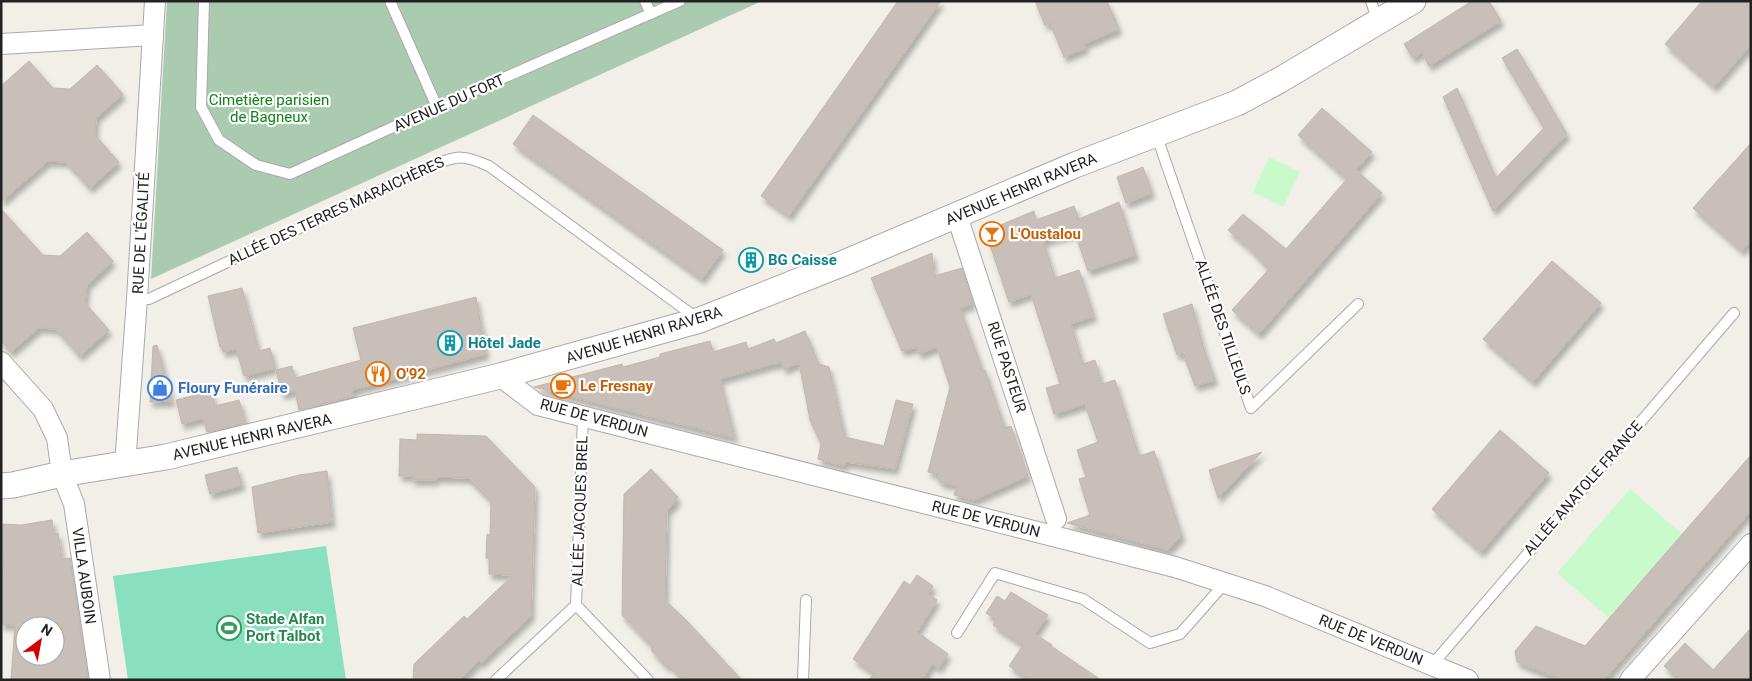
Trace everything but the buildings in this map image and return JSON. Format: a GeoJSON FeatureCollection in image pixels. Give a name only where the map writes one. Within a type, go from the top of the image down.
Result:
{"type":"FeatureCollection","features":[{"type":"Feature","properties":{"kind":"street","name":"RUE DE L'ÉGALITÉ"},"geometry":{"type":"LineString","coordinates":[[125,464],[155,1]]}},
{"type":"Feature","properties":{"kind":"street","name":"AVENUE HENRI RAVERA"},"geometry":{"type":"LineString","coordinates":[[1,486],[175,455],[500,376],[700,320],[957,216],[1075,165],[1237,103],[1280,80],[1374,12],[1413,1]]}},
{"type":"Feature","properties":{"kind":"street"},"geometry":{"type":"LineString","coordinates":[[5,47],[153,35]]}},
{"type":"Feature","properties":{"kind":"street","name":"RUE PASTEUR"},"geometry":{"type":"LineString","coordinates":[[957,216],[1056,519]]}},
{"type":"Feature","properties":{"kind":"street","name":"VILLA AUBOIN"},"geometry":{"type":"LineString","coordinates":[[1,362],[43,409],[57,438],[62,474],[74,504],[100,680]]}},
{"type":"Feature","properties":{"kind":"street","name":"RUE DE VERDUN"},"geometry":{"type":"LineString","coordinates":[[500,376],[538,405],[1176,567],[1265,596],[1468,680]]}},
{"type":"Feature","properties":{"kind":"street"},"geometry":{"type":"LineString","coordinates":[[1630,680],[1751,544]]}},
{"type":"Feature","properties":{"kind":"lane","name":"AVENUE DU FORT"},"geometry":{"type":"LineString","coordinates":[[204,1],[201,107],[220,140],[256,165],[290,174],[437,107],[680,1]]}},
{"type":"Feature","properties":{"kind":"lane"},"geometry":{"type":"LineString","coordinates":[[390,1],[437,107]]}},
{"type":"Feature","properties":{"kind":"lane"},"geometry":{"type":"LineString","coordinates":[[645,1],[651,14]]}},
{"type":"Feature","properties":{"kind":"lane","name":"ALLÉE DES TILLEULS"},"geometry":{"type":"LineString","coordinates":[[1156,134],[1251,408],[1358,304]]}},
{"type":"Feature","properties":{"kind":"lane","name":"ALLÉE DES TERRES MARAICHÈRES"},"geometry":{"type":"LineString","coordinates":[[137,300],[150,299],[452,157],[470,158],[489,166],[700,320]]}},
{"type":"Feature","properties":{"kind":"lane","name":"ALLÉE ANATOLE FRANCE"},"geometry":{"type":"LineString","coordinates":[[1432,665],[1734,313]]}},
{"type":"Feature","properties":{"kind":"lane","name":"ALLÉE JACQUES BREL"},"geometry":{"type":"LineString","coordinates":[[496,680],[576,604],[583,417]]}},
{"type":"Feature","properties":{"kind":"lane"},"geometry":{"type":"LineString","coordinates":[[956,633],[995,573],[1083,599],[1150,643],[1180,634],[1225,583]]}},
{"type":"Feature","properties":{"kind":"lane"},"geometry":{"type":"LineString","coordinates":[[803,680],[806,600]]}},
{"type":"Feature","properties":{"kind":"lane","name":"ALLÉE JACQUES BREL"},"geometry":{"type":"LineString","coordinates":[[576,604],[648,680]]}},
{"type":"Feature","properties":{"kind":"green space","name":"Cimetière parisien de Bagneux"},"geometry":{"type":"Polygon","coordinates":[[[167,1],[762,1],[151,279],[167,1]]]}},
{"type":"Feature","properties":{"kind":"green space"},"geometry":{"type":"Polygon","coordinates":[[[1269,157],[1300,172],[1283,207],[1253,192],[1269,157]]]}},
{"type":"Feature","properties":{"kind":"green space"},"geometry":{"type":"Polygon","coordinates":[[[1630,489],[1682,534],[1609,618],[1557,573],[1630,489]]]}},
{"type":"Feature","properties":{"kind":"green space","name":"Stade Alfan Port Talbot"},"geometry":{"type":"Polygon","coordinates":[[[326,546],[346,680],[128,680],[113,576],[326,546]]]}},
{"type":"Feature","properties":{"kind":"place","name":"L'Oustalou"},"geometry":{"type":"Point","coordinates":[992,234]}},
{"type":"Feature","properties":{"kind":"place","name":"BG Caisse"},"geometry":{"type":"Point","coordinates":[751,260]}},
{"type":"Feature","properties":{"kind":"place","name":"Hôtel Jade"},"geometry":{"type":"Point","coordinates":[450,343]}},
{"type":"Feature","properties":{"kind":"place","name":"O'92"},"geometry":{"type":"Point","coordinates":[378,374]}},
{"type":"Feature","properties":{"kind":"place","name":"Le Fresnay"},"geometry":{"type":"Point","coordinates":[563,386]}},
{"type":"Feature","properties":{"kind":"place","name":"Floury Funéraire"},"geometry":{"type":"Point","coordinates":[160,388]}},
{"type":"Feature","properties":{"kind":"place","name":"Stade Alfan Port Talbot"},"geometry":{"type":"Point","coordinates":[229,628]}}]}
